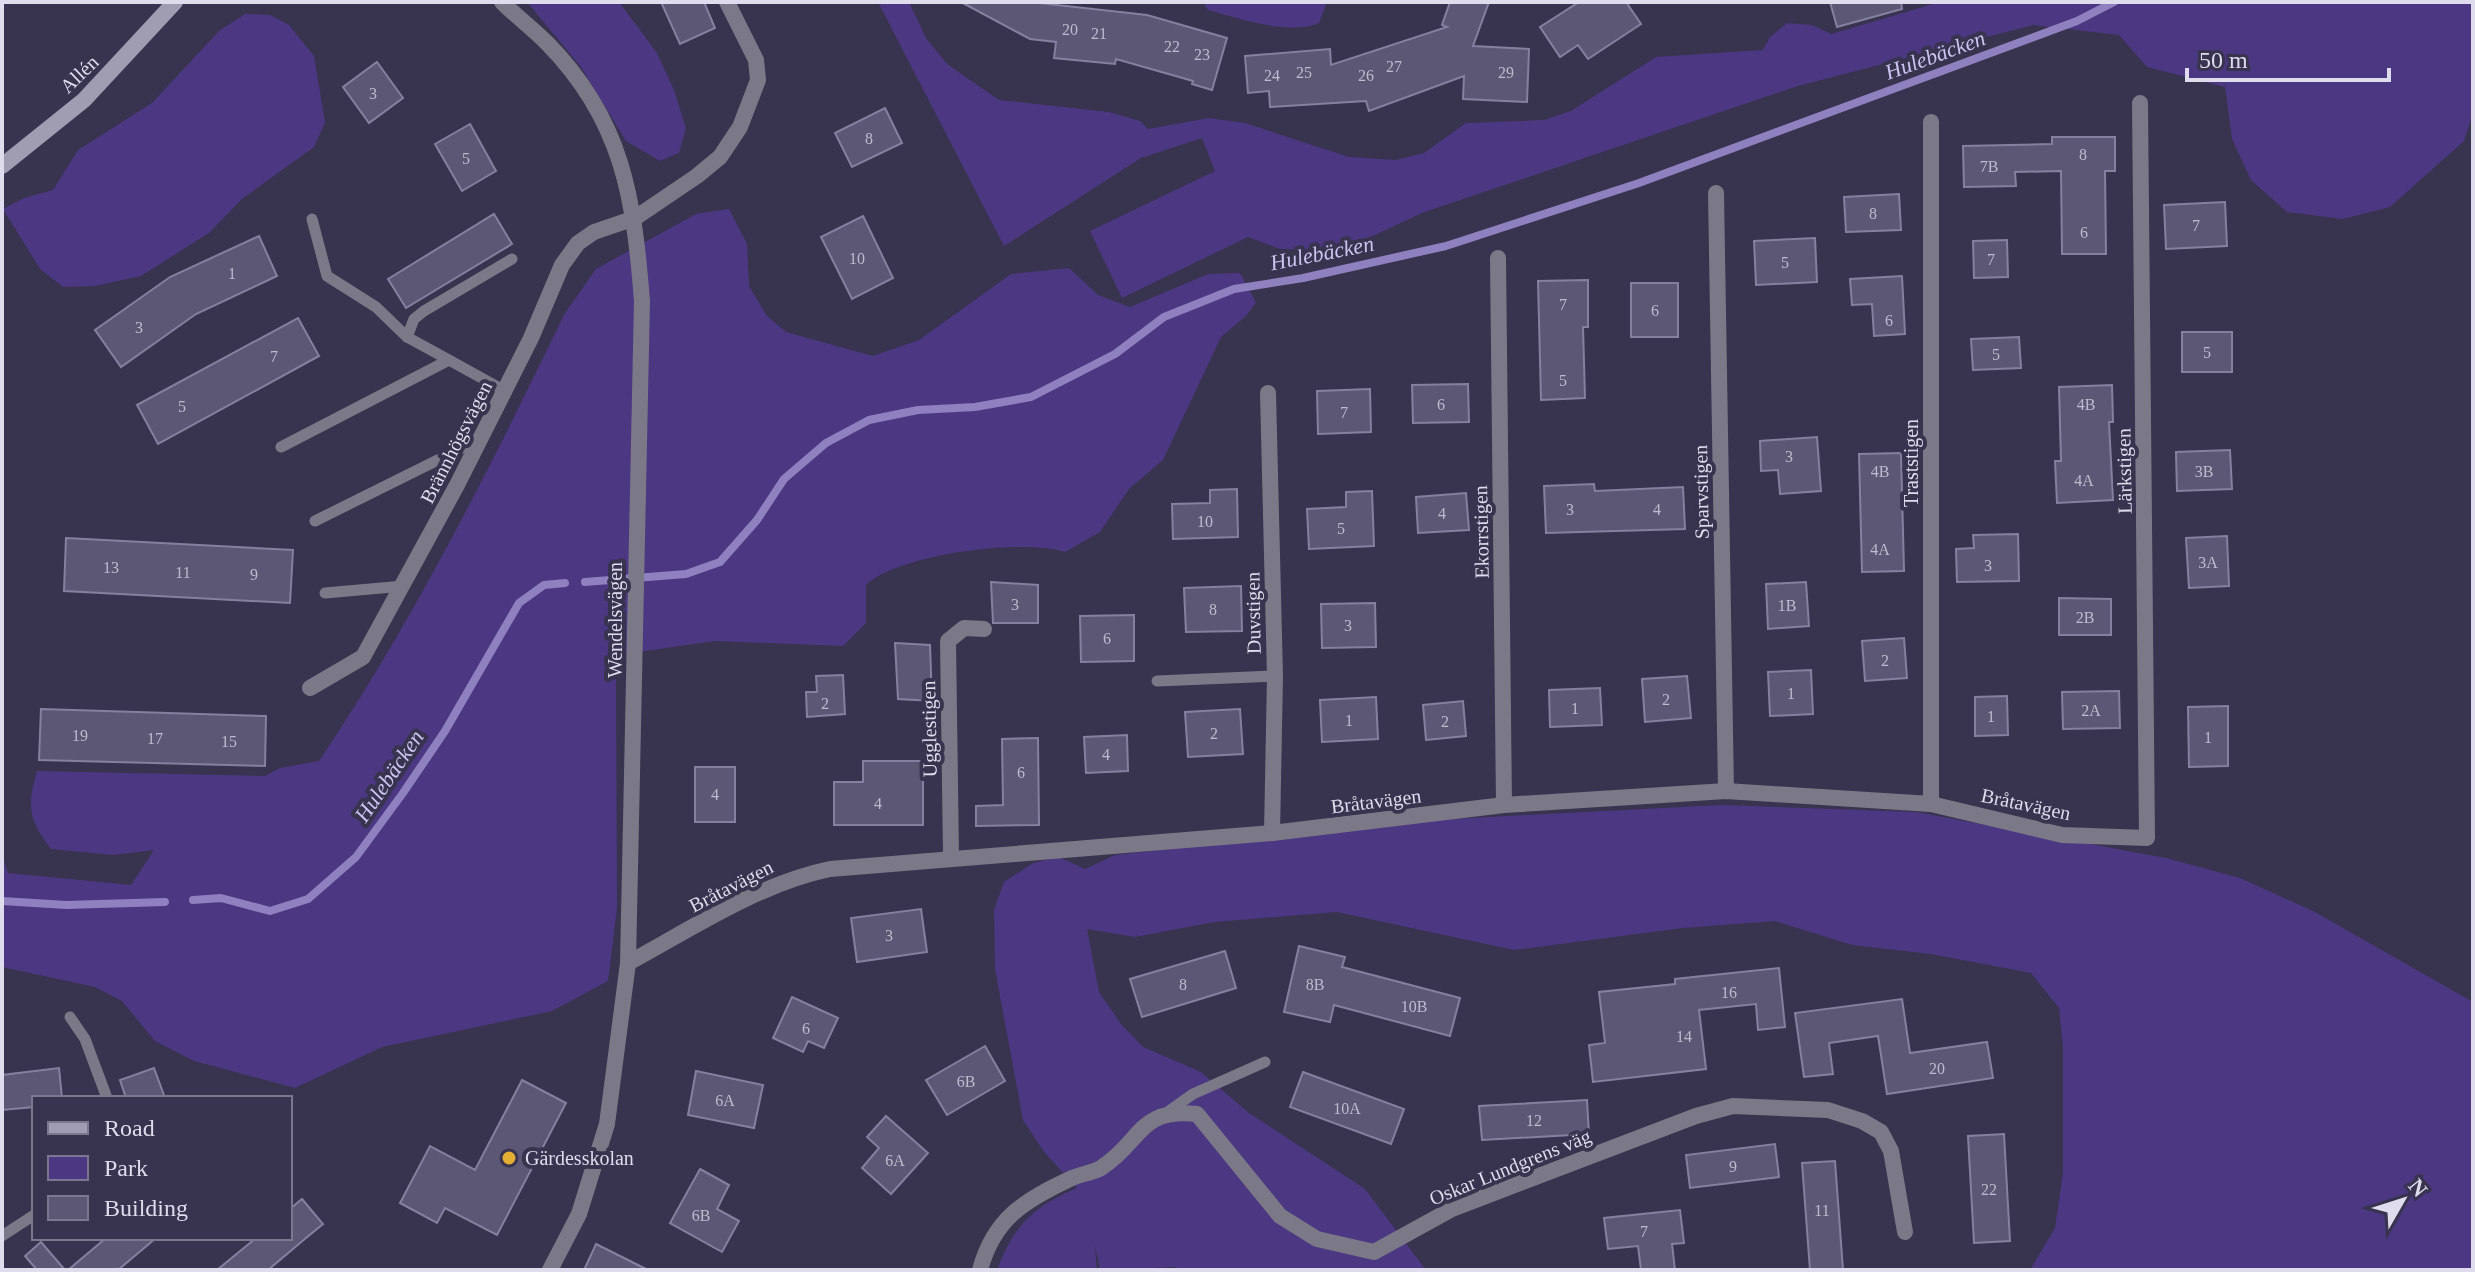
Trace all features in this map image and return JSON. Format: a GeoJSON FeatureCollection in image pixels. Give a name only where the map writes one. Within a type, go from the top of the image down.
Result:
{"type":"FeatureCollection","features":[{"type":"Feature","properties":{"kind":"street","name":"Allén"},"geometry":{"type":"LineString","coordinates":[[2,166],[84,100],[175,2]]}},
{"type":"Feature","properties":{"kind":"street","name":"Wendelsvägen"},"geometry":{"type":"LineString","coordinates":[[502,2],[548,44],[602,116],[626,174],[635,218],[642,301],[628,963],[616,1076],[604,1137],[579,1214],[550,1270]]}},
{"type":"Feature","properties":{"kind":"street","name":"Brännhögsvägen"},"geometry":{"type":"LineString","coordinates":[[310,688],[363,657],[404,586],[505,391],[562,265],[578,243],[594,232],[635,218],[720,157],[740,127],[758,80],[756,60],[727,2]]}},
{"type":"Feature","properties":{"kind":"street","name":"Lärkstigen"},"geometry":{"type":"LineString","coordinates":[[2140,103],[2147,838]]}},
{"type":"Feature","properties":{"kind":"street","name":"Traststigen"},"geometry":{"type":"LineString","coordinates":[[1931,122],[1931,804]]}},
{"type":"Feature","properties":{"kind":"street","name":"Sparvstigen"},"geometry":{"type":"LineString","coordinates":[[1716,193],[1726,791]]}},
{"type":"Feature","properties":{"kind":"street","name":"Ekorrstigen"},"geometry":{"type":"LineString","coordinates":[[1498,258],[1504,805]]}},
{"type":"Feature","properties":{"kind":"street","name":"Duvstigen"},"geometry":{"type":"LineString","coordinates":[[1268,393],[1275,676],[1272,833]]}},
{"type":"Feature","properties":{"kind":"street","name":"Ugglestigen"},"geometry":{"type":"LineString","coordinates":[[951,856],[948,641],[964,628],[984,629]]}},
{"type":"Feature","properties":{"kind":"street","name":"Bråtavägen"},"geometry":{"type":"LineString","coordinates":[[628,963],[796,876],[951,856],[1272,833],[1504,805],[1726,791],[1931,804],[2062,835],[2147,838]]}},
{"type":"Feature","properties":{"kind":"street","name":"Oskar Lundgrens väg"},"geometry":{"type":"LineString","coordinates":[[1169,1111],[1197,1114],[1280,1216],[1317,1239],[1374,1252],[1452,1209],[1696,1116],[1733,1106],[1828,1110],[1881,1132],[1891,1151],[1905,1232]]}},
{"type":"Feature","properties":{"kind":"street"},"geometry":{"type":"LineString","coordinates":[[980,1270],[986,1249],[1012,1211],[1073,1177],[1099,1170],[1146,1125],[1169,1111]]}},
{"type":"Feature","properties":{"kind":"lane"},"geometry":{"type":"LineString","coordinates":[[312,219],[327,276],[376,307],[407,337],[505,391]]}},
{"type":"Feature","properties":{"kind":"lane"},"geometry":{"type":"LineString","coordinates":[[407,337],[414,319],[424,311],[512,259]]}},
{"type":"Feature","properties":{"kind":"lane"},"geometry":{"type":"LineString","coordinates":[[281,447],[449,360]]}},
{"type":"Feature","properties":{"kind":"lane"},"geometry":{"type":"LineString","coordinates":[[315,521],[480,439]]}},
{"type":"Feature","properties":{"kind":"lane"},"geometry":{"type":"LineString","coordinates":[[325,593],[404,586]]}},
{"type":"Feature","properties":{"kind":"lane"},"geometry":{"type":"LineString","coordinates":[[1157,681],[1275,676]]}},
{"type":"Feature","properties":{"kind":"lane"},"geometry":{"type":"LineString","coordinates":[[70,1017],[85,1039],[106,1096]]}},
{"type":"Feature","properties":{"kind":"lane"},"geometry":{"type":"LineString","coordinates":[[1169,1111],[1193,1094],[1265,1062]]}},
{"type":"Feature","properties":{"kind":"lane"},"geometry":{"type":"LineString","coordinates":[[2,1236],[32,1216]]}},
{"type":"Feature","properties":{"kind":"green space"},"geometry":{"type":"Polygon","coordinates":[[[527,2],[619,2],[657,53],[674,90],[686,128],[679,153],[660,161],[626,141],[581,67],[527,2]]]}},
{"type":"Feature","properties":{"kind":"green space"},"geometry":{"type":"Polygon","coordinates":[[[878,2],[909,2],[926,38],[947,64],[999,100],[1109,112],[1140,121],[1148,129],[1209,118],[1245,123],[1349,157],[1396,160],[1424,153],[1466,123],[1544,120],[1571,111],[1656,57],[1763,50],[1770,37],[1787,23],[1812,25],[1831,34],[1940,2],[2473,2],[2473,113],[2464,141],[2390,207],[2343,219],[2287,212],[2251,180],[2232,139],[2225,87],[2147,67],[2119,35],[2033,25],[1798,86],[1422,213],[1360,242],[1332,250],[1280,249],[1248,237],[1122,298],[1090,231],[1215,171],[1202,138],[1141,158],[1004,246],[878,2]]]}},
{"type":"Feature","properties":{"kind":"green space"},"geometry":{"type":"Polygon","coordinates":[[[1203,2],[1327,2],[1319,23],[1294,28],[1208,10],[1203,2]]]}},
{"type":"Feature","properties":{"kind":"green space"},"geometry":{"type":"Polygon","coordinates":[[[245,14],[270,15],[289,25],[314,56],[325,123],[314,147],[242,199],[209,233],[141,276],[95,286],[63,287],[40,269],[3,209],[24,198],[53,190],[78,150],[152,103],[219,31],[245,14]]]}},
{"type":"Feature","properties":{"kind":"green space"},"geometry":{"type":"Polygon","coordinates":[[[729,209],[747,244],[749,286],[767,316],[786,332],[873,356],[919,340],[1011,274],[1069,268],[1098,295],[1130,307],[1208,274],[1240,273],[1256,302],[1246,316],[1221,337],[1163,460],[1129,489],[1100,532],[1065,552],[1046,548],[992,548],[932,557],[882,574],[866,585],[866,623],[843,646],[715,641],[624,654],[616,668],[617,908],[608,981],[552,1011],[382,1047],[295,1088],[194,1061],[155,1041],[122,1001],[95,987],[2,967],[2,856],[8,873],[131,885],[154,850],[113,855],[51,849],[38,829],[32,812],[37,771],[265,776],[280,768],[319,761],[419,598],[480,485],[565,313],[596,269],[696,214],[729,209]]]}},
{"type":"Feature","properties":{"kind":"green space"},"geometry":{"type":"Polygon","coordinates":[[[1721,805],[1916,812],[2166,858],[2240,878],[2315,912],[2473,1002],[2473,1270],[2030,1270],[2055,1228],[2063,1173],[2063,1046],[2059,1008],[2031,973],[1931,954],[1852,945],[1775,921],[1683,928],[1514,950],[1337,912],[1214,922],[1135,937],[1087,929],[1099,992],[1121,1024],[1143,1047],[1201,1072],[1249,1113],[1365,1189],[1426,1270],[1183,1270],[1175,1267],[1100,1270],[1095,1245],[1097,1270],[997,1270],[1018,1229],[1027,1219],[1049,1202],[1077,1188],[1045,1153],[1023,1120],[995,969],[994,910],[1004,882],[1033,863],[1059,857],[1085,869],[1115,855],[1432,820],[1721,805]]]}},
{"type":"Feature","properties":{"kind":"building"},"geometry":{"type":"Polygon","coordinates":[[[661,2],[704,2],[715,28],[680,44],[661,2]]]}},
{"type":"Feature","properties":{"kind":"building"},"geometry":{"type":"Polygon","coordinates":[[[961,2],[1030,2],[1147,15],[1227,38],[1212,90],[1192,84],[1193,81],[1116,59],[1115,64],[1054,58],[1056,42],[1030,39],[961,2]]]}},
{"type":"Feature","properties":{"kind":"building"},"geometry":{"type":"Polygon","coordinates":[[[1450,2],[1489,2],[1473,46],[1529,49],[1527,102],[1463,99],[1464,76],[1369,111],[1366,101],[1270,107],[1269,91],[1248,93],[1245,56],[1330,49],[1331,65],[1447,27],[1442,25],[1450,2]]]}},
{"type":"Feature","properties":{"kind":"building"},"geometry":{"type":"Polygon","coordinates":[[[1579,2],[1626,2],[1641,24],[1588,59],[1578,45],[1560,57],[1540,27],[1579,2]]]}},
{"type":"Feature","properties":{"kind":"building"},"geometry":{"type":"Polygon","coordinates":[[[1830,2],[1901,2],[1902,9],[1837,27],[1830,2]]]}},
{"type":"Feature","properties":{"kind":"building"},"geometry":{"type":"Polygon","coordinates":[[[377,62],[403,98],[369,123],[343,87],[377,62]]]}},
{"type":"Feature","properties":{"kind":"building"},"geometry":{"type":"Polygon","coordinates":[[[885,108],[902,143],[852,167],[835,133],[885,108]]]}},
{"type":"Feature","properties":{"kind":"building"},"geometry":{"type":"Polygon","coordinates":[[[470,124],[496,171],[462,191],[435,144],[470,124]]]}},
{"type":"Feature","properties":{"kind":"building"},"geometry":{"type":"Polygon","coordinates":[[[2052,137],[2115,137],[2115,171],[2105,171],[2106,254],[2062,254],[2061,171],[2015,172],[2016,186],[1964,187],[1963,146],[2052,144],[2052,137]]]}},
{"type":"Feature","properties":{"kind":"building"},"geometry":{"type":"Polygon","coordinates":[[[1899,194],[1901,230],[1846,232],[1844,197],[1899,194]]]}},
{"type":"Feature","properties":{"kind":"building"},"geometry":{"type":"Polygon","coordinates":[[[2225,202],[2227,246],[2166,249],[2164,205],[2225,202]]]}},
{"type":"Feature","properties":{"kind":"building"},"geometry":{"type":"Polygon","coordinates":[[[494,214],[512,244],[406,308],[388,279],[494,214]]]}},
{"type":"Feature","properties":{"kind":"building"},"geometry":{"type":"Polygon","coordinates":[[[863,216],[893,278],[852,299],[821,237],[863,216]]]}},
{"type":"Feature","properties":{"kind":"building"},"geometry":{"type":"Polygon","coordinates":[[[259,236],[277,276],[196,314],[121,367],[95,330],[170,277],[259,236]]]}},
{"type":"Feature","properties":{"kind":"building"},"geometry":{"type":"Polygon","coordinates":[[[1815,238],[1817,282],[1756,285],[1754,241],[1815,238]]]}},
{"type":"Feature","properties":{"kind":"building"},"geometry":{"type":"Polygon","coordinates":[[[2007,240],[2008,277],[1974,278],[1973,241],[2007,240]]]}},
{"type":"Feature","properties":{"kind":"building"},"geometry":{"type":"Polygon","coordinates":[[[1902,276],[1905,334],[1874,336],[1872,304],[1852,305],[1850,279],[1902,276]]]}},
{"type":"Feature","properties":{"kind":"building"},"geometry":{"type":"Polygon","coordinates":[[[1588,280],[1588,327],[1583,327],[1585,398],[1541,400],[1538,281],[1588,280]]]}},
{"type":"Feature","properties":{"kind":"building"},"geometry":{"type":"Polygon","coordinates":[[[1631,283],[1678,283],[1678,337],[1631,337],[1631,283]]]}},
{"type":"Feature","properties":{"kind":"building"},"geometry":{"type":"Polygon","coordinates":[[[298,318],[319,356],[158,444],[137,405],[298,318]]]}},
{"type":"Feature","properties":{"kind":"building"},"geometry":{"type":"Polygon","coordinates":[[[2182,332],[2232,332],[2232,372],[2182,372],[2182,332]]]}},
{"type":"Feature","properties":{"kind":"building"},"geometry":{"type":"Polygon","coordinates":[[[2019,337],[2021,368],[1973,370],[1971,339],[2019,337]]]}},
{"type":"Feature","properties":{"kind":"building"},"geometry":{"type":"Polygon","coordinates":[[[1468,384],[1469,422],[1413,423],[1412,385],[1468,384]]]}},
{"type":"Feature","properties":{"kind":"building"},"geometry":{"type":"Polygon","coordinates":[[[2112,385],[2113,422],[2109,422],[2113,500],[2057,503],[2055,461],[2061,461],[2059,387],[2112,385]]]}},
{"type":"Feature","properties":{"kind":"building"},"geometry":{"type":"Polygon","coordinates":[[[1370,389],[1371,432],[1318,434],[1317,391],[1370,389]]]}},
{"type":"Feature","properties":{"kind":"building"},"geometry":{"type":"Polygon","coordinates":[[[1817,437],[1821,491],[1780,494],[1778,470],[1761,471],[1760,441],[1817,437]]]}},
{"type":"Feature","properties":{"kind":"building"},"geometry":{"type":"Polygon","coordinates":[[[2230,450],[2232,489],[2177,491],[2176,452],[2230,450]]]}},
{"type":"Feature","properties":{"kind":"building"},"geometry":{"type":"Polygon","coordinates":[[[1901,453],[1904,571],[1862,572],[1859,454],[1901,453]]]}},
{"type":"Feature","properties":{"kind":"building"},"geometry":{"type":"Polygon","coordinates":[[[1594,484],[1595,491],[1683,487],[1685,529],[1546,533],[1544,486],[1594,484]]]}},
{"type":"Feature","properties":{"kind":"building"},"geometry":{"type":"Polygon","coordinates":[[[1237,489],[1238,537],[1173,539],[1172,504],[1210,503],[1210,490],[1237,489]]]}},
{"type":"Feature","properties":{"kind":"building"},"geometry":{"type":"Polygon","coordinates":[[[1372,491],[1374,546],[1309,549],[1307,509],[1346,507],[1346,492],[1372,491]]]}},
{"type":"Feature","properties":{"kind":"building"},"geometry":{"type":"Polygon","coordinates":[[[1466,493],[1469,530],[1418,533],[1416,497],[1466,493]]]}},
{"type":"Feature","properties":{"kind":"building"},"geometry":{"type":"Polygon","coordinates":[[[2018,534],[2019,581],[1957,582],[1956,549],[1974,548],[1973,535],[2018,534]]]}},
{"type":"Feature","properties":{"kind":"building"},"geometry":{"type":"Polygon","coordinates":[[[2227,536],[2229,586],[2189,588],[2186,538],[2227,536]]]}},
{"type":"Feature","properties":{"kind":"building"},"geometry":{"type":"Polygon","coordinates":[[[66,538],[293,550],[290,603],[64,591],[66,538]]]}},
{"type":"Feature","properties":{"kind":"building"},"geometry":{"type":"Polygon","coordinates":[[[991,582],[1038,585],[1038,623],[993,623],[991,582]]]}},
{"type":"Feature","properties":{"kind":"building"},"geometry":{"type":"Polygon","coordinates":[[[1806,582],[1809,626],[1768,629],[1766,584],[1806,582]]]}},
{"type":"Feature","properties":{"kind":"building"},"geometry":{"type":"Polygon","coordinates":[[[1241,586],[1242,631],[1186,632],[1184,588],[1241,586]]]}},
{"type":"Feature","properties":{"kind":"building"},"geometry":{"type":"Polygon","coordinates":[[[2059,598],[2111,599],[2111,635],[2059,635],[2059,598]]]}},
{"type":"Feature","properties":{"kind":"building"},"geometry":{"type":"Polygon","coordinates":[[[1375,603],[1376,647],[1322,648],[1321,604],[1375,603]]]}},
{"type":"Feature","properties":{"kind":"building"},"geometry":{"type":"Polygon","coordinates":[[[1134,615],[1134,661],[1081,662],[1080,616],[1134,615]]]}},
{"type":"Feature","properties":{"kind":"building"},"geometry":{"type":"Polygon","coordinates":[[[1904,638],[1907,678],[1865,681],[1862,641],[1904,638]]]}},
{"type":"Feature","properties":{"kind":"building"},"geometry":{"type":"Polygon","coordinates":[[[895,643],[930,645],[932,701],[898,699],[895,643]]]}},
{"type":"Feature","properties":{"kind":"building"},"geometry":{"type":"Polygon","coordinates":[[[1811,670],[1813,714],[1770,716],[1768,672],[1811,670]]]}},
{"type":"Feature","properties":{"kind":"building"},"geometry":{"type":"Polygon","coordinates":[[[843,675],[845,714],[807,717],[806,692],[817,692],[816,676],[843,675]]]}},
{"type":"Feature","properties":{"kind":"building"},"geometry":{"type":"Polygon","coordinates":[[[1687,676],[1691,718],[1645,722],[1642,679],[1687,676]]]}},
{"type":"Feature","properties":{"kind":"building"},"geometry":{"type":"Polygon","coordinates":[[[1600,688],[1602,725],[1550,727],[1549,690],[1600,688]]]}},
{"type":"Feature","properties":{"kind":"building"},"geometry":{"type":"Polygon","coordinates":[[[2119,691],[2120,728],[2063,729],[2062,692],[2119,691]]]}},
{"type":"Feature","properties":{"kind":"building"},"geometry":{"type":"Polygon","coordinates":[[[2007,696],[2008,735],[1975,736],[1975,697],[2007,696]]]}},
{"type":"Feature","properties":{"kind":"building"},"geometry":{"type":"Polygon","coordinates":[[[1376,697],[1378,739],[1322,742],[1320,700],[1376,697]]]}},
{"type":"Feature","properties":{"kind":"building"},"geometry":{"type":"Polygon","coordinates":[[[1463,701],[1466,736],[1426,740],[1423,705],[1463,701]]]}},
{"type":"Feature","properties":{"kind":"building"},"geometry":{"type":"Polygon","coordinates":[[[2228,706],[2228,766],[2189,767],[2188,707],[2228,706]]]}},
{"type":"Feature","properties":{"kind":"building"},"geometry":{"type":"Polygon","coordinates":[[[41,709],[266,716],[265,766],[39,760],[41,709]]]}},
{"type":"Feature","properties":{"kind":"building"},"geometry":{"type":"Polygon","coordinates":[[[1240,709],[1243,754],[1188,757],[1185,712],[1240,709]]]}},
{"type":"Feature","properties":{"kind":"building"},"geometry":{"type":"Polygon","coordinates":[[[1127,735],[1128,771],[1086,773],[1084,737],[1127,735]]]}},
{"type":"Feature","properties":{"kind":"building"},"geometry":{"type":"Polygon","coordinates":[[[1038,738],[1039,825],[976,826],[976,806],[1003,805],[1002,739],[1038,738]]]}},
{"type":"Feature","properties":{"kind":"building"},"geometry":{"type":"Polygon","coordinates":[[[863,761],[923,761],[923,825],[834,825],[834,782],[863,782],[863,761]]]}},
{"type":"Feature","properties":{"kind":"building"},"geometry":{"type":"Polygon","coordinates":[[[695,767],[735,767],[735,822],[695,822],[695,767]]]}},
{"type":"Feature","properties":{"kind":"building"},"geometry":{"type":"Polygon","coordinates":[[[921,909],[927,952],[857,962],[851,918],[921,909]]]}},
{"type":"Feature","properties":{"kind":"building"},"geometry":{"type":"Polygon","coordinates":[[[1299,946],[1345,957],[1342,967],[1460,998],[1450,1036],[1334,1005],[1330,1022],[1284,1012],[1299,946]]]}},
{"type":"Feature","properties":{"kind":"building"},"geometry":{"type":"Polygon","coordinates":[[[1225,951],[1236,988],[1142,1017],[1130,979],[1225,951]]]}},
{"type":"Feature","properties":{"kind":"building"},"geometry":{"type":"Polygon","coordinates":[[[1779,968],[1785,1027],[1758,1030],[1756,1004],[1699,1010],[1706,1069],[1593,1082],[1589,1045],[1605,1043],[1599,992],[1675,984],[1675,979],[1779,968]]]}},
{"type":"Feature","properties":{"kind":"building"},"geometry":{"type":"Polygon","coordinates":[[[792,997],[838,1018],[824,1048],[808,1041],[803,1052],[773,1038],[792,997]]]}},
{"type":"Feature","properties":{"kind":"building"},"geometry":{"type":"Polygon","coordinates":[[[1902,999],[1910,1053],[1987,1042],[1993,1078],[1887,1094],[1878,1036],[1829,1043],[1833,1074],[1804,1077],[1795,1013],[1902,999]]]}},
{"type":"Feature","properties":{"kind":"building"},"geometry":{"type":"Polygon","coordinates":[[[985,1046],[1005,1081],[947,1115],[926,1080],[985,1046]]]}},
{"type":"Feature","properties":{"kind":"building"},"geometry":{"type":"Polygon","coordinates":[[[59,1068],[62,1096],[32,1096],[32,1107],[2,1110],[2,1075],[59,1068]]]}},
{"type":"Feature","properties":{"kind":"building"},"geometry":{"type":"Polygon","coordinates":[[[154,1068],[164,1096],[125,1096],[120,1080],[154,1068]]]}},
{"type":"Feature","properties":{"kind":"building"},"geometry":{"type":"Polygon","coordinates":[[[696,1071],[763,1085],[754,1128],[688,1115],[696,1071]]]}},
{"type":"Feature","properties":{"kind":"building"},"geometry":{"type":"Polygon","coordinates":[[[1303,1072],[1404,1109],[1391,1144],[1290,1107],[1303,1072]]]}},
{"type":"Feature","properties":{"kind":"building","name":"Gärdesskolan"},"geometry":{"type":"Polygon","coordinates":[[[522,1080],[566,1103],[497,1235],[445,1208],[437,1223],[400,1203],[430,1146],[475,1170],[522,1080]]]}},
{"type":"Feature","properties":{"kind":"building"},"geometry":{"type":"Polygon","coordinates":[[[1587,1100],[1589,1134],[1482,1140],[1479,1106],[1587,1100]]]}},
{"type":"Feature","properties":{"kind":"building"},"geometry":{"type":"Polygon","coordinates":[[[886,1116],[928,1153],[891,1194],[862,1168],[879,1148],[867,1137],[886,1116]]]}},
{"type":"Feature","properties":{"kind":"building"},"geometry":{"type":"Polygon","coordinates":[[[2004,1134],[2010,1241],[1974,1243],[1968,1136],[2004,1134]]]}},
{"type":"Feature","properties":{"kind":"building"},"geometry":{"type":"Polygon","coordinates":[[[1775,1144],[1779,1177],[1690,1188],[1686,1155],[1775,1144]]]}},
{"type":"Feature","properties":{"kind":"building"},"geometry":{"type":"Polygon","coordinates":[[[1835,1161],[1843,1270],[1810,1270],[1802,1163],[1835,1161]]]}},
{"type":"Feature","properties":{"kind":"building"},"geometry":{"type":"Polygon","coordinates":[[[700,1169],[729,1185],[717,1209],[739,1221],[722,1252],[670,1223],[700,1169]]]}},
{"type":"Feature","properties":{"kind":"building"},"geometry":{"type":"Polygon","coordinates":[[[302,1199],[323,1224],[268,1270],[217,1270],[254,1240],[292,1240],[292,1207],[302,1199]]]}},
{"type":"Feature","properties":{"kind":"building"},"geometry":{"type":"Polygon","coordinates":[[[1680,1210],[1684,1243],[1672,1244],[1675,1270],[1641,1270],[1638,1246],[1608,1249],[1604,1218],[1680,1210]]]}},
{"type":"Feature","properties":{"kind":"building"},"geometry":{"type":"Polygon","coordinates":[[[104,1240],[154,1240],[118,1270],[68,1270],[104,1240]]]}},
{"type":"Feature","properties":{"kind":"building"},"geometry":{"type":"Polygon","coordinates":[[[41,1242],[65,1270],[37,1270],[25,1256],[41,1242]]]}},
{"type":"Feature","properties":{"kind":"building"},"geometry":{"type":"Polygon","coordinates":[[[596,1244],[648,1270],[584,1270],[596,1244]]]}},
{"type":"Feature","properties":{"kind":"waterway","name":"Hulebäcken"},"geometry":{"type":"LineString","coordinates":[[585,582],[686,574],[720,562],[757,520],[784,479],[826,443],[869,420],[918,410],[975,407],[1031,397],[1115,354],[1164,317],[1234,289],[1303,278],[1446,246],[1639,183],[2077,21],[2114,2]]}},
{"type":"Feature","properties":{"kind":"waterway","name":"Hulebäcken"},"geometry":{"type":"LineString","coordinates":[[193,900],[221,898],[270,911],[308,899],[356,857],[403,793],[445,731],[519,603],[544,585],[565,583]]}},
{"type":"Feature","properties":{"kind":"waterway","name":"Hulebäcken"},"geometry":{"type":"LineString","coordinates":[[2,901],[66,905],[165,902]]}},
{"type":"Feature","properties":{"kind":"place","name":"Gärdesskolan"},"geometry":{"type":"Point","coordinates":[509,1158]}}]}
